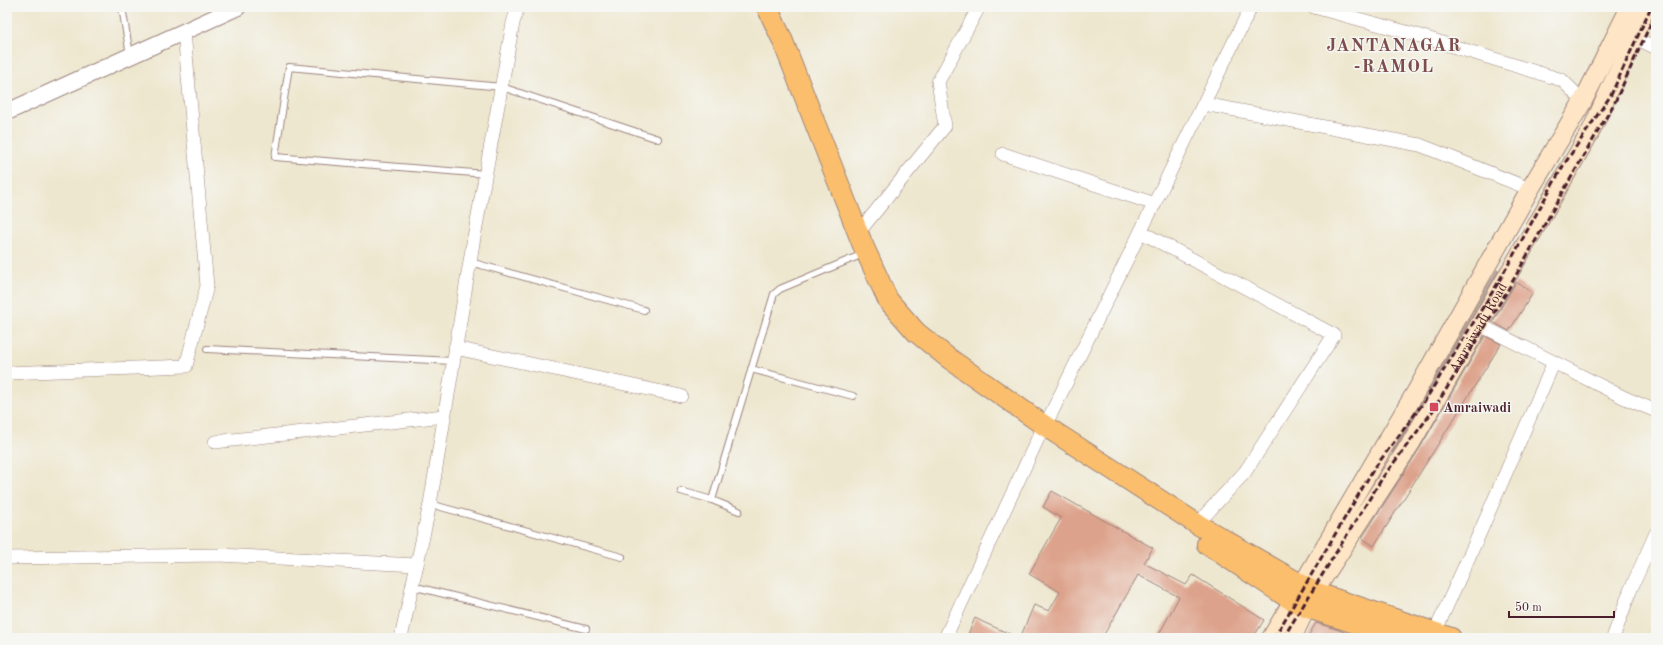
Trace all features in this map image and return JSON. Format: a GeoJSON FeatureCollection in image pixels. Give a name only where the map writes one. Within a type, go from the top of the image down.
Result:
{"type":"FeatureCollection","features":[{"type":"Feature","properties":{"kind":"main road"},"geometry":{"type":"LineString","coordinates":[[754,7],[772,43],[856,257],[879,306],[908,340],[940,366],[1304,596],[1402,638]]}},
{"type":"Feature","properties":{"kind":"main road"},"geometry":{"type":"LineString","coordinates":[[767,7],[782,39],[858,233],[888,300],[916,332],[1042,431],[1197,524],[1304,596],[1443,635]]}},
{"type":"Feature","properties":{"kind":"main road"},"geometry":{"type":"LineString","coordinates":[[1272,638],[1304,596],[1418,388],[1530,189],[1583,101],[1630,7]]}},
{"type":"Feature","properties":{"kind":"main road","name":"Amraiwadi Road"},"geometry":{"type":"LineString","coordinates":[[1292,638],[1304,596],[1411,443],[1592,129],[1647,7]]}},
{"type":"Feature","properties":{"kind":"street"},"geometry":{"type":"LineString","coordinates":[[7,112],[238,7]]}},
{"type":"Feature","properties":{"kind":"street"},"geometry":{"type":"LineString","coordinates":[[401,638],[430,504],[470,262],[518,7]]}},
{"type":"Feature","properties":{"kind":"street"},"geometry":{"type":"LineString","coordinates":[[858,233],[945,126],[938,82],[979,7]]}},
{"type":"Feature","properties":{"kind":"street"},"geometry":{"type":"LineString","coordinates":[[945,638],[1042,431],[1155,204],[1250,7]]}},
{"type":"Feature","properties":{"kind":"street"},"geometry":{"type":"LineString","coordinates":[[1314,7],[1410,33],[1562,80],[1583,101]]}},
{"type":"Feature","properties":{"kind":"street"},"geometry":{"type":"LineString","coordinates":[[7,373],[186,366],[207,286],[184,32]]}},
{"type":"Feature","properties":{"kind":"street"},"geometry":{"type":"LineString","coordinates":[[1634,37],[1656,48]]}},
{"type":"Feature","properties":{"kind":"street"},"geometry":{"type":"LineString","coordinates":[[1204,104],[1420,145],[1530,189]]}},
{"type":"Feature","properties":{"kind":"street"},"geometry":{"type":"LineString","coordinates":[[1003,154],[1155,204]]}},
{"type":"Feature","properties":{"kind":"street"},"geometry":{"type":"LineString","coordinates":[[1141,232],[1334,335],[1245,472],[1197,524]]}},
{"type":"Feature","properties":{"kind":"street"},"geometry":{"type":"LineString","coordinates":[[1480,325],[1625,398],[1656,411]]}},
{"type":"Feature","properties":{"kind":"street"},"geometry":{"type":"LineString","coordinates":[[454,355],[681,396]]}},
{"type":"Feature","properties":{"kind":"street"},"geometry":{"type":"LineString","coordinates":[[1443,635],[1554,362]]}},
{"type":"Feature","properties":{"kind":"street"},"geometry":{"type":"LineString","coordinates":[[215,442],[444,416]]}},
{"type":"Feature","properties":{"kind":"street"},"geometry":{"type":"LineString","coordinates":[[1613,638],[1630,591],[1656,533]]}},
{"type":"Feature","properties":{"kind":"street"},"geometry":{"type":"LineString","coordinates":[[7,558],[219,555],[417,565]]}},
{"type":"Feature","properties":{"kind":"lane"},"geometry":{"type":"LineString","coordinates":[[122,7],[130,56]]}},
{"type":"Feature","properties":{"kind":"lane"},"geometry":{"type":"LineString","coordinates":[[486,174],[275,157],[288,67],[502,87],[658,139]]}},
{"type":"Feature","properties":{"kind":"lane"},"geometry":{"type":"LineString","coordinates":[[712,500],[774,294],[780,289],[856,257]]}},
{"type":"Feature","properties":{"kind":"lane"},"geometry":{"type":"LineString","coordinates":[[470,262],[644,310]]}},
{"type":"Feature","properties":{"kind":"lane"},"geometry":{"type":"LineString","coordinates":[[206,349],[454,355]]}},
{"type":"Feature","properties":{"kind":"lane"},"geometry":{"type":"LineString","coordinates":[[751,369],[852,396]]}},
{"type":"Feature","properties":{"kind":"lane"},"geometry":{"type":"LineString","coordinates":[[681,491],[712,500],[739,511]]}},
{"type":"Feature","properties":{"kind":"lane"},"geometry":{"type":"LineString","coordinates":[[430,504],[622,557]]}},
{"type":"Feature","properties":{"kind":"lane"},"geometry":{"type":"LineString","coordinates":[[412,586],[586,629]]}},
{"type":"Feature","properties":{"kind":"building"},"geometry":{"type":"Polygon","coordinates":[[[1497,270],[1498,271],[1392,453],[1497,270]]]}},
{"type":"Feature","properties":{"kind":"building"},"geometry":{"type":"Polygon","coordinates":[[[1516,282],[1533,293],[1509,331],[1493,322],[1516,282]]]}},
{"type":"Feature","properties":{"kind":"building"},"geometry":{"type":"Polygon","coordinates":[[[1485,336],[1501,344],[1374,546],[1362,538],[1420,448],[1485,336]]]}},
{"type":"Feature","properties":{"kind":"building"},"geometry":{"type":"Polygon","coordinates":[[[1052,491],[1153,548],[1144,563],[1186,585],[1193,575],[1264,620],[1253,638],[1157,638],[1179,597],[1138,575],[1102,638],[1020,638],[1034,605],[1049,611],[1060,592],[1029,574],[1061,518],[1043,507],[1052,491]]]}},
{"type":"Feature","properties":{"kind":"building"},"geometry":{"type":"Polygon","coordinates":[[[975,618],[1019,638],[976,638],[968,634],[975,618]]]}},
{"type":"Feature","properties":{"kind":"building"},"geometry":{"type":"Polygon","coordinates":[[[1316,623],[1339,630],[1358,638],[1307,638],[1316,623]]]}},
{"type":"Feature","properties":{"kind":"railway"},"geometry":{"type":"LineString","coordinates":[[1274,638],[1373,470],[1424,402],[1498,283],[1563,166],[1611,95],[1651,7]]}},
{"type":"Feature","properties":{"kind":"railway"},"geometry":{"type":"LineString","coordinates":[[1283,638],[1383,477],[1432,412],[1506,293],[1615,102],[1656,12]]}},
{"type":"Feature","properties":{"kind":"place","name":"Amraiwadi"},"geometry":{"type":"Point","coordinates":[1434,407]}},
{"type":"Feature","properties":{"kind":"district","name":"JANTANAGAR -RAMOL"},"geometry":{"type":"Point","coordinates":[1394,55]}}]}
